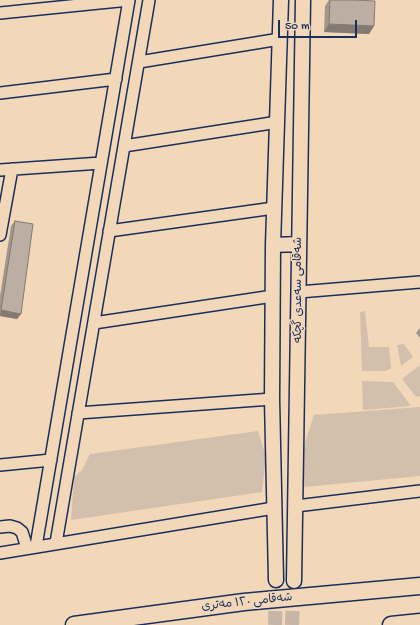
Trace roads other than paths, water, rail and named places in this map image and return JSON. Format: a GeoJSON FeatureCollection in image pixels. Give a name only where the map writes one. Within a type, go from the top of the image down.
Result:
{"type":"FeatureCollection","features":[{"type":"Feature","properties":{"kind":"highway","name":"شەقامی ١٢٠ مەتری"},"geometry":{"type":"LineString","coordinates":[[74,625],[244,602],[420,586]]}},
{"type":"Feature","properties":{"kind":"highway"},"geometry":{"type":"LineString","coordinates":[[391,625],[420,622]]}},
{"type":"Feature","properties":{"kind":"main road"},"geometry":{"type":"LineString","coordinates":[[276,580],[272,398],[273,245],[282,0]]}},
{"type":"Feature","properties":{"kind":"main road","name":"شەقامی سەعدی گچکە"},"geometry":{"type":"LineString","coordinates":[[294,581],[303,0]]}},
{"type":"Feature","properties":{"kind":"main road"},"geometry":{"type":"LineString","coordinates":[[273,245],[299,244]]}},
{"type":"Feature","properties":{"kind":"street"},"geometry":{"type":"LineString","coordinates":[[0,13],[129,0],[42,517],[32,547]]}},
{"type":"Feature","properties":{"kind":"street"},"geometry":{"type":"LineString","coordinates":[[56,543],[149,0]]}},
{"type":"Feature","properties":{"kind":"street"},"geometry":{"type":"LineString","coordinates":[[138,62],[280,39]]}},
{"type":"Feature","properties":{"kind":"street"},"geometry":{"type":"LineString","coordinates":[[0,93],[116,79]]}},
{"type":"Feature","properties":{"kind":"street"},"geometry":{"type":"LineString","coordinates":[[124,146],[278,122]]}},
{"type":"Feature","properties":{"kind":"street"},"geometry":{"type":"LineString","coordinates":[[0,170],[102,163]]}},
{"type":"Feature","properties":{"kind":"street"},"geometry":{"type":"LineString","coordinates":[[0,235],[12,169]]}},
{"type":"Feature","properties":{"kind":"street"},"geometry":{"type":"LineString","coordinates":[[109,231],[274,208]]}},
{"type":"Feature","properties":{"kind":"street"},"geometry":{"type":"LineString","coordinates":[[299,292],[420,282]]}},
{"type":"Feature","properties":{"kind":"street"},"geometry":{"type":"LineString","coordinates":[[94,324],[273,296]]}},
{"type":"Feature","properties":{"kind":"street"},"geometry":{"type":"LineString","coordinates":[[78,413],[272,398]]}},
{"type":"Feature","properties":{"kind":"street"},"geometry":{"type":"LineString","coordinates":[[0,466],[51,460]]}},
{"type":"Feature","properties":{"kind":"street"},"geometry":{"type":"LineString","coordinates":[[296,506],[420,491]]}},
{"type":"Feature","properties":{"kind":"street"},"geometry":{"type":"LineString","coordinates":[[0,553],[274,508]]}},
{"type":"Feature","properties":{"kind":"street"},"geometry":{"type":"LineString","coordinates":[[42,517],[50,524],[60,520]]}},
{"type":"Feature","properties":{"kind":"street"},"geometry":{"type":"LineString","coordinates":[[0,527],[10,526],[17,528],[22,532],[32,547]]}},
{"type":"Feature","properties":{"kind":"tunnel"},"geometry":{"type":"LineString","coordinates":[[275,625],[276,580]]}},
{"type":"Feature","properties":{"kind":"tunnel"},"geometry":{"type":"LineString","coordinates":[[292,625],[294,581]]}}]}
